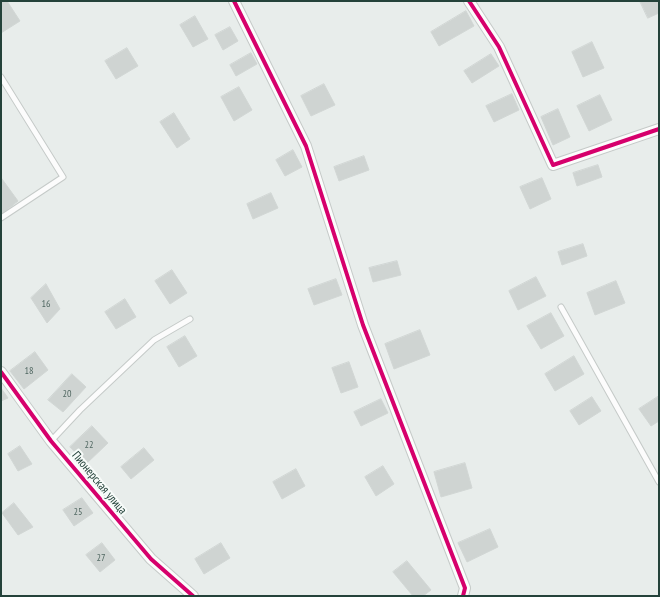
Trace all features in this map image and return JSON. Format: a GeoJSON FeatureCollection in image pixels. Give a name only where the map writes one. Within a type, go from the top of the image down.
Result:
{"type":"FeatureCollection","features":[{"type":"Feature","properties":{"kind":"street"},"geometry":{"type":"LineString","coordinates":[[234,1],[306,146],[363,324],[465,588],[463,596]]}},
{"type":"Feature","properties":{"kind":"street"},"geometry":{"type":"LineString","coordinates":[[469,1],[499,47],[553,165],[659,129]]}},
{"type":"Feature","properties":{"kind":"street","name":"Пионерская улица"},"geometry":{"type":"LineString","coordinates":[[1,372],[50,441],[151,560],[193,596]]}},
{"type":"Feature","properties":{"kind":"lane"},"geometry":{"type":"LineString","coordinates":[[1,77],[63,177],[1,218]]}},
{"type":"Feature","properties":{"kind":"lane"},"geometry":{"type":"LineString","coordinates":[[561,307],[659,482]]}},
{"type":"Feature","properties":{"kind":"lane"},"geometry":{"type":"LineString","coordinates":[[50,441],[80,410],[154,340],[190,319]]}},
{"type":"Feature","properties":{"kind":"building"},"geometry":{"type":"Polygon","coordinates":[[[1,1],[7,1],[20,21],[1,33],[1,1]]]}},
{"type":"Feature","properties":{"kind":"building"},"geometry":{"type":"Polygon","coordinates":[[[640,1],[659,1],[659,13],[648,18],[640,1]]]}},
{"type":"Feature","properties":{"kind":"building"},"geometry":{"type":"Polygon","coordinates":[[[466,11],[474,26],[439,46],[431,32],[466,11]]]}},
{"type":"Feature","properties":{"kind":"building"},"geometry":{"type":"Polygon","coordinates":[[[195,16],[208,39],[193,47],[180,25],[195,16]]]}},
{"type":"Feature","properties":{"kind":"building"},"geometry":{"type":"Polygon","coordinates":[[[230,27],[238,41],[223,50],[215,35],[230,27]]]}},
{"type":"Feature","properties":{"kind":"building"},"geometry":{"type":"Polygon","coordinates":[[[592,42],[604,68],[583,77],[572,52],[592,42]]]}},
{"type":"Feature","properties":{"kind":"building"},"geometry":{"type":"Polygon","coordinates":[[[127,48],[138,66],[116,79],[105,61],[127,48]]]}},
{"type":"Feature","properties":{"kind":"building"},"geometry":{"type":"Polygon","coordinates":[[[251,53],[257,64],[236,76],[230,65],[251,53]]]}},
{"type":"Feature","properties":{"kind":"building"},"geometry":{"type":"Polygon","coordinates":[[[491,54],[499,66],[472,83],[464,71],[491,54]]]}},
{"type":"Feature","properties":{"kind":"building"},"geometry":{"type":"Polygon","coordinates":[[[324,84],[335,105],[311,116],[301,96],[324,84]]]}},
{"type":"Feature","properties":{"kind":"building"},"geometry":{"type":"Polygon","coordinates":[[[239,87],[252,110],[234,121],[221,97],[239,87]]]}},
{"type":"Feature","properties":{"kind":"building"},"geometry":{"type":"Polygon","coordinates":[[[512,94],[519,110],[494,122],[486,106],[512,94]]]}},
{"type":"Feature","properties":{"kind":"building"},"geometry":{"type":"Polygon","coordinates":[[[600,95],[612,120],[589,131],[577,106],[600,95]]]}},
{"type":"Feature","properties":{"kind":"building"},"geometry":{"type":"Polygon","coordinates":[[[558,109],[570,137],[553,145],[541,117],[558,109]]]}},
{"type":"Feature","properties":{"kind":"building"},"geometry":{"type":"Polygon","coordinates":[[[174,113],[190,139],[177,148],[160,122],[174,113]]]}},
{"type":"Feature","properties":{"kind":"building"},"geometry":{"type":"Polygon","coordinates":[[[293,150],[302,167],[285,176],[276,160],[293,150]]]}},
{"type":"Feature","properties":{"kind":"building"},"geometry":{"type":"Polygon","coordinates":[[[364,156],[369,170],[339,181],[334,167],[364,156]]]}},
{"type":"Feature","properties":{"kind":"building"},"geometry":{"type":"Polygon","coordinates":[[[598,165],[602,177],[577,186],[573,173],[598,165]]]}},
{"type":"Feature","properties":{"kind":"building"},"geometry":{"type":"Polygon","coordinates":[[[542,178],[551,199],[530,209],[520,187],[542,178]]]}},
{"type":"Feature","properties":{"kind":"building"},"geometry":{"type":"Polygon","coordinates":[[[2,179],[18,201],[2,214],[1,180],[2,179]]]}},
{"type":"Feature","properties":{"kind":"building"},"geometry":{"type":"Polygon","coordinates":[[[271,193],[278,208],[253,219],[247,204],[271,193]]]}},
{"type":"Feature","properties":{"kind":"building"},"geometry":{"type":"Polygon","coordinates":[[[583,244],[587,256],[562,265],[558,252],[583,244]]]}},
{"type":"Feature","properties":{"kind":"building"},"geometry":{"type":"Polygon","coordinates":[[[397,261],[401,275],[373,282],[369,268],[397,261]]]}},
{"type":"Feature","properties":{"kind":"building"},"geometry":{"type":"Polygon","coordinates":[[[172,270],[187,293],[170,304],[155,281],[172,270]]]}},
{"type":"Feature","properties":{"kind":"building"},"geometry":{"type":"Polygon","coordinates":[[[536,277],[546,296],[518,310],[509,291],[536,277]]]}},
{"type":"Feature","properties":{"kind":"building"},"geometry":{"type":"Polygon","coordinates":[[[336,279],[342,295],[314,305],[308,289],[336,279]]]}},
{"type":"Feature","properties":{"kind":"building"},"geometry":{"type":"Polygon","coordinates":[[[616,281],[625,303],[595,315],[587,293],[616,281]]]}},
{"type":"Feature","properties":{"kind":"building"},"geometry":{"type":"Polygon","coordinates":[[[46,284],[60,309],[47,323],[31,298],[46,284]]]}},
{"type":"Feature","properties":{"kind":"building"},"geometry":{"type":"Polygon","coordinates":[[[125,299],[136,317],[116,329],[105,312],[125,299]]]}},
{"type":"Feature","properties":{"kind":"building"},"geometry":{"type":"Polygon","coordinates":[[[551,313],[564,336],[541,349],[527,326],[551,313]]]}},
{"type":"Feature","properties":{"kind":"building"},"geometry":{"type":"Polygon","coordinates":[[[420,330],[430,355],[394,369],[385,344],[420,330]]]}},
{"type":"Feature","properties":{"kind":"building"},"geometry":{"type":"Polygon","coordinates":[[[185,336],[197,356],[179,367],[167,347],[185,336]]]}},
{"type":"Feature","properties":{"kind":"building"},"geometry":{"type":"Polygon","coordinates":[[[35,352],[48,370],[24,389],[10,371],[35,352]]]}},
{"type":"Feature","properties":{"kind":"building"},"geometry":{"type":"Polygon","coordinates":[[[574,356],[584,374],[555,391],[545,374],[574,356]]]}},
{"type":"Feature","properties":{"kind":"building"},"geometry":{"type":"Polygon","coordinates":[[[349,362],[358,387],[341,393],[332,368],[349,362]]]}},
{"type":"Feature","properties":{"kind":"building"},"geometry":{"type":"Polygon","coordinates":[[[72,374],[86,387],[63,412],[48,400],[72,374]]]}},
{"type":"Feature","properties":{"kind":"building"},"geometry":{"type":"Polygon","coordinates":[[[1,388],[8,398],[1,401],[1,388]]]}},
{"type":"Feature","properties":{"kind":"building"},"geometry":{"type":"Polygon","coordinates":[[[659,396],[659,421],[651,426],[639,409],[659,396]]]}},
{"type":"Feature","properties":{"kind":"building"},"geometry":{"type":"Polygon","coordinates":[[[592,397],[601,411],[579,425],[570,411],[592,397]]]}},
{"type":"Feature","properties":{"kind":"building"},"geometry":{"type":"Polygon","coordinates":[[[381,399],[388,413],[361,426],[354,412],[381,399]]]}},
{"type":"Feature","properties":{"kind":"building"},"geometry":{"type":"Polygon","coordinates":[[[92,426],[108,443],[86,464],[70,447],[92,426]]]}},
{"type":"Feature","properties":{"kind":"building"},"geometry":{"type":"Polygon","coordinates":[[[20,446],[32,464],[18,471],[8,454],[20,446]]]}},
{"type":"Feature","properties":{"kind":"building"},"geometry":{"type":"Polygon","coordinates":[[[144,448],[154,460],[131,479],[121,467],[144,448]]]}},
{"type":"Feature","properties":{"kind":"building"},"geometry":{"type":"Polygon","coordinates":[[[465,463],[472,488],[441,497],[434,472],[465,463]]]}},
{"type":"Feature","properties":{"kind":"building"},"geometry":{"type":"Polygon","coordinates":[[[383,466],[394,484],[376,496],[365,477],[383,466]]]}},
{"type":"Feature","properties":{"kind":"building"},"geometry":{"type":"Polygon","coordinates":[[[296,469],[305,486],[282,499],[273,482],[296,469]]]}},
{"type":"Feature","properties":{"kind":"building"},"geometry":{"type":"Polygon","coordinates":[[[82,498],[93,513],[74,526],[63,510],[82,498]]]}},
{"type":"Feature","properties":{"kind":"building"},"geometry":{"type":"Polygon","coordinates":[[[14,503],[33,527],[18,535],[2,513],[14,503]]]}},
{"type":"Feature","properties":{"kind":"building"},"geometry":{"type":"Polygon","coordinates":[[[490,529],[498,547],[467,562],[458,543],[490,529]]]}},
{"type":"Feature","properties":{"kind":"building"},"geometry":{"type":"Polygon","coordinates":[[[102,543],[115,560],[100,572],[86,555],[102,543]]]}},
{"type":"Feature","properties":{"kind":"building"},"geometry":{"type":"Polygon","coordinates":[[[221,543],[230,558],[204,574],[195,559],[221,543]]]}},
{"type":"Feature","properties":{"kind":"building"},"geometry":{"type":"Polygon","coordinates":[[[407,561],[431,590],[423,596],[413,596],[393,572],[407,561]]]}},
{"type":"Feature","properties":{"kind":"cycle path"},"geometry":{"type":"LineString","coordinates":[[234,1],[306,146],[363,325],[465,588],[463,596]]}},
{"type":"Feature","properties":{"kind":"cycle path"},"geometry":{"type":"LineString","coordinates":[[469,1],[499,47],[553,165],[659,129]]}},
{"type":"Feature","properties":{"kind":"cycle path"},"geometry":{"type":"LineString","coordinates":[[1,372],[51,441],[151,559],[193,596]]}}]}
